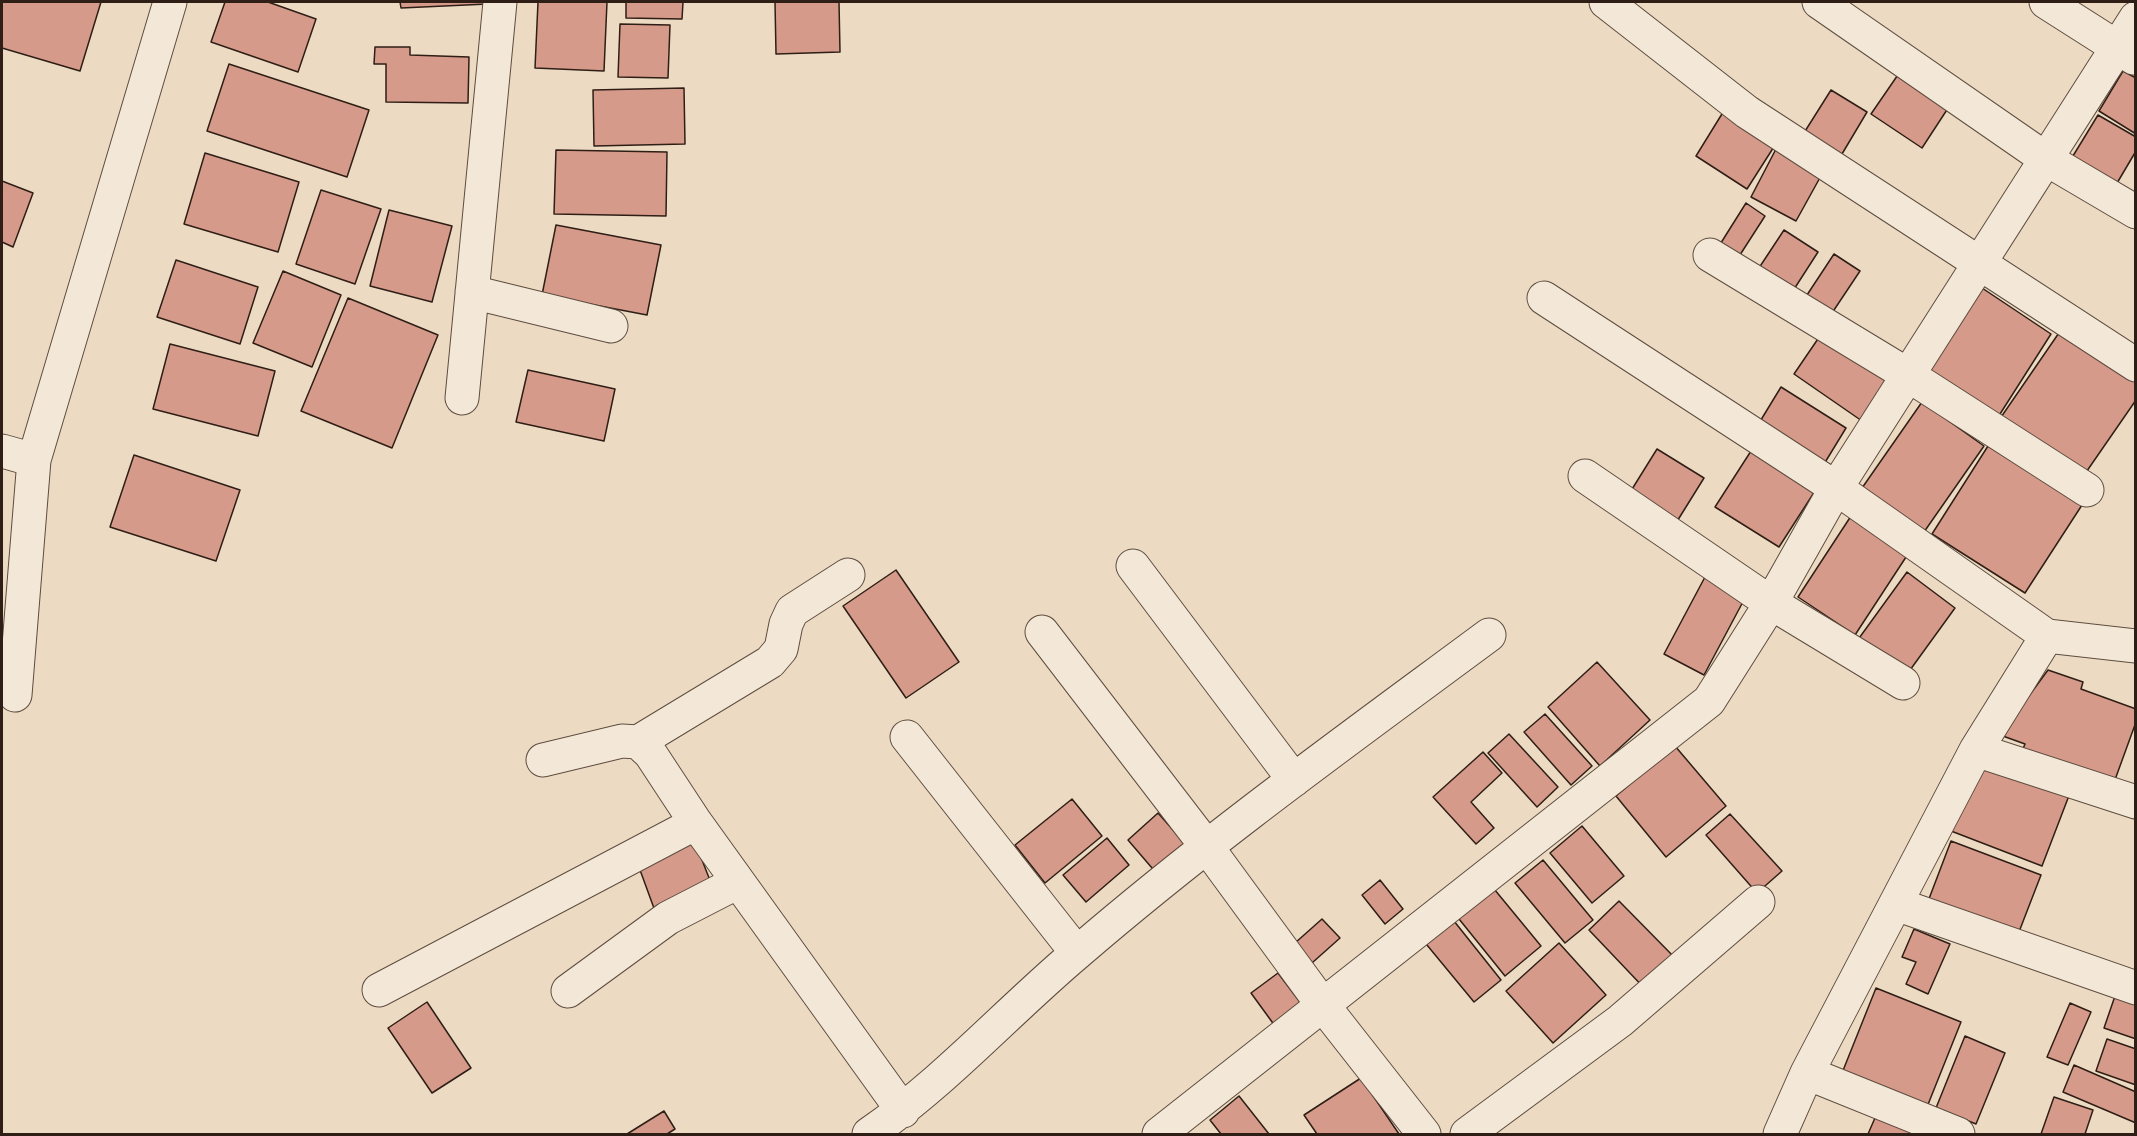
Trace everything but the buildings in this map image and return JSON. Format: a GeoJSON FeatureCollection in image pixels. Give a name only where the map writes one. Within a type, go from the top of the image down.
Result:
{"type":"FeatureCollection","features":[{"type":"Feature","properties":{"kind":"street"},"geometry":{"type":"LineString","coordinates":[[15,695],[34,460],[170,2]]}},
{"type":"Feature","properties":{"kind":"street"},"geometry":{"type":"LineString","coordinates":[[462,398],[500,2]]}},
{"type":"Feature","properties":{"kind":"street"},"geometry":{"type":"LineString","coordinates":[[1606,2],[1747,112],[2136,365]]}},
{"type":"Feature","properties":{"kind":"street"},"geometry":{"type":"LineString","coordinates":[[1819,2],[2046,159],[2136,212]]}},
{"type":"Feature","properties":{"kind":"street"},"geometry":{"type":"LineString","coordinates":[[2046,2],[2126,53]]}},
{"type":"Feature","properties":{"kind":"street"},"geometry":{"type":"LineString","coordinates":[[1159,1134],[1709,701],[1771,603],[1836,488],[1979,263],[2046,159],[2126,53],[2136,18]]}},
{"type":"Feature","properties":{"kind":"street"},"geometry":{"type":"LineString","coordinates":[[1710,255],[1908,375],[2087,490]]}},
{"type":"Feature","properties":{"kind":"street"},"geometry":{"type":"LineString","coordinates":[[472,292],[611,326]]}},
{"type":"Feature","properties":{"kind":"street"},"geometry":{"type":"LineString","coordinates":[[1544,298],[1836,488],[2028,623],[2136,646]]}},
{"type":"Feature","properties":{"kind":"street"},"geometry":{"type":"LineString","coordinates":[[2,451],[34,460]]}},
{"type":"Feature","properties":{"kind":"street"},"geometry":{"type":"LineString","coordinates":[[1585,476],[1771,603],[1903,682]]}},
{"type":"Feature","properties":{"kind":"street"},"geometry":{"type":"LineString","coordinates":[[1133,566],[1294,780]]}},
{"type":"Feature","properties":{"kind":"street"},"geometry":{"type":"LineString","coordinates":[[543,760],[622,741],[638,742],[770,662],[781,650],[786,624],[792,611],[848,575]]}},
{"type":"Feature","properties":{"kind":"street"},"geometry":{"type":"LineString","coordinates":[[1780,1134],[1807,1073],[1976,750],[2028,623]]}},
{"type":"Feature","properties":{"kind":"street"},"geometry":{"type":"LineString","coordinates":[[1042,632],[1424,1134]]}},
{"type":"Feature","properties":{"kind":"street"},"geometry":{"type":"LineString","coordinates":[[869,1134],[903,1112],[1077,953],[1207,847],[1490,635]]}},
{"type":"Feature","properties":{"kind":"street"},"geometry":{"type":"LineString","coordinates":[[907,737],[1077,953]]}},
{"type":"Feature","properties":{"kind":"street"},"geometry":{"type":"LineString","coordinates":[[638,742],[650,753],[696,823],[903,1112]]}},
{"type":"Feature","properties":{"kind":"street"},"geometry":{"type":"LineString","coordinates":[[1976,750],[2136,801]]}},
{"type":"Feature","properties":{"kind":"street"},"geometry":{"type":"LineString","coordinates":[[379,990],[696,823]]}},
{"type":"Feature","properties":{"kind":"street"},"geometry":{"type":"LineString","coordinates":[[568,991],[668,918],[738,882]]}},
{"type":"Feature","properties":{"kind":"street"},"geometry":{"type":"LineString","coordinates":[[1467,1134],[1620,1021],[1758,902]]}},
{"type":"Feature","properties":{"kind":"street"},"geometry":{"type":"LineString","coordinates":[[1896,904],[2136,988]]}},
{"type":"Feature","properties":{"kind":"street"},"geometry":{"type":"LineString","coordinates":[[1807,1073],[1955,1134]]}}]}
